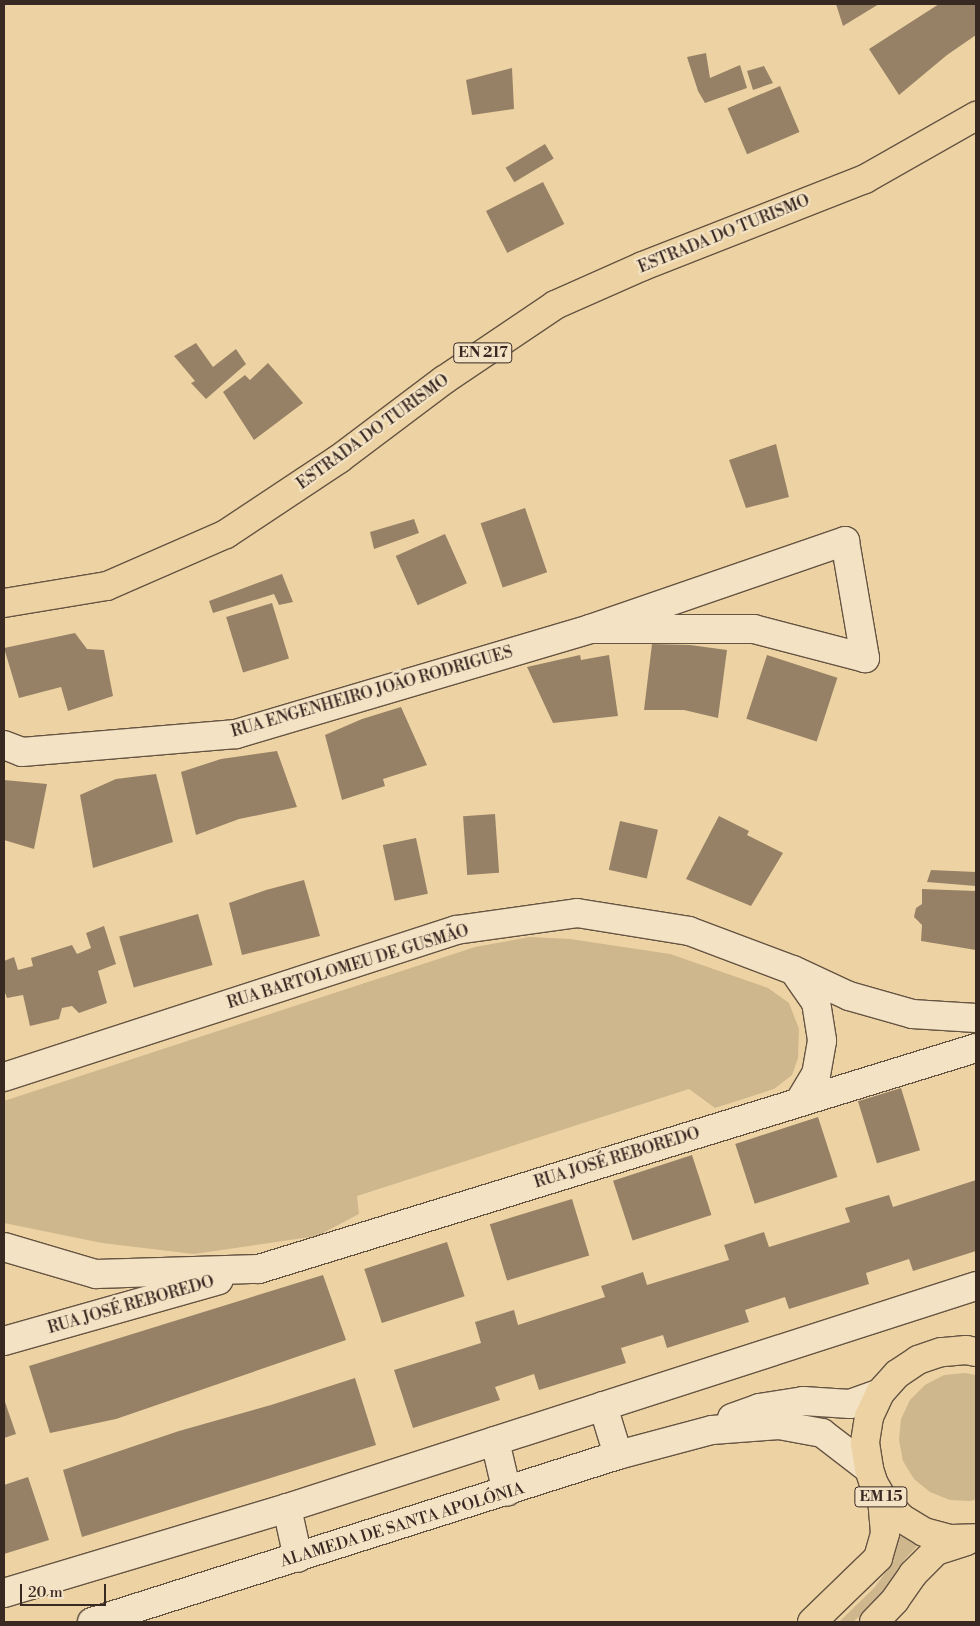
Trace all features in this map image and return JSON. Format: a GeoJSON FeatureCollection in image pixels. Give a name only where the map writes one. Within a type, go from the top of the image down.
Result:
{"type":"FeatureCollection","features":[{"type":"Feature","properties":{"kind":"main road","name":"ESTRADA DO TURISMO"},"geometry":{"type":"LineString","coordinates":[[4,603],[107,586],[226,534],[339,459],[444,380],[554,305],[643,266],[865,179],[976,116]]}},
{"type":"Feature","properties":{"kind":"main road","name":"EM 15"},"geometry":{"type":"LineString","coordinates":[[812,1622],[878,1558],[885,1533],[882,1498],[869,1469],[865,1443],[869,1417],[880,1393],[897,1374],[918,1360],[941,1352],[966,1350],[976,1352]]}},
{"type":"Feature","properties":{"kind":"main road","name":"EM 15"},"geometry":{"type":"LineString","coordinates":[[882,1498],[901,1518],[924,1532],[951,1539],[976,1538]]}},
{"type":"Feature","properties":{"kind":"main road","name":"EM 15"},"geometry":{"type":"LineString","coordinates":[[874,1622],[896,1600],[913,1574],[936,1551],[976,1538]]}},
{"type":"Feature","properties":{"kind":"street","name":"RUA ENGENHEIRO JOÃO RODRIGUES"},"geometry":{"type":"LineString","coordinates":[[4,745],[22,752],[236,734],[590,629],[845,541],[865,658],[754,630],[590,629]]}},
{"type":"Feature","properties":{"kind":"street","name":"RUA BARTOLOMEU DE GUSMÃO"},"geometry":{"type":"LineString","coordinates":[[4,1077],[456,930],[577,913],[689,931],[793,970],[849,996],[912,1014],[976,1018]]}},
{"type":"Feature","properties":{"kind":"street"},"geometry":{"type":"LineString","coordinates":[[793,970],[816,1002],[822,1041],[816,1074],[799,1102]]}},
{"type":"Feature","properties":{"kind":"street","name":"RUA JOSÉ REBOREDO"},"geometry":{"type":"LineString","coordinates":[[4,1341],[259,1269],[976,1048]]}},
{"type":"Feature","properties":{"kind":"street","name":"RUA JOSÉ REBOREDO"},"geometry":{"type":"LineString","coordinates":[[4,1247],[96,1274],[259,1269]]}},
{"type":"Feature","properties":{"kind":"street"},"geometry":{"type":"LineString","coordinates":[[4,1593],[287,1508],[976,1286]]}},
{"type":"Feature","properties":{"kind":"street"},"geometry":{"type":"LineString","coordinates":[[712,1430],[726,1420],[759,1408],[803,1402],[850,1404],[880,1393]]}},
{"type":"Feature","properties":{"kind":"street"},"geometry":{"type":"LineString","coordinates":[[603,1406],[618,1455]]}},
{"type":"Feature","properties":{"kind":"street"},"geometry":{"type":"LineString","coordinates":[[712,1430],[779,1425],[822,1433],[869,1469]]}},
{"type":"Feature","properties":{"kind":"street","name":"ALAMEDA DE SANTA APOLÓNIA"},"geometry":{"type":"LineString","coordinates":[[92,1622],[507,1492],[618,1455],[712,1430]]}},
{"type":"Feature","properties":{"kind":"street"},"geometry":{"type":"LineString","coordinates":[[495,1441],[507,1492]]}},
{"type":"Feature","properties":{"kind":"street"},"geometry":{"type":"LineString","coordinates":[[287,1508],[298,1558]]}},
{"type":"Feature","properties":{"kind":"shaded area"},"geometry":{"type":"Polygon","coordinates":[[[530,937],[570,939],[670,954],[768,988],[789,1003],[799,1029],[798,1058],[792,1075],[774,1089],[715,1108],[689,1089],[357,1196],[359,1214],[317,1236],[194,1254],[102,1243],[4,1223],[4,1101],[475,947],[530,937]]]}},
{"type":"Feature","properties":{"kind":"shaded area"},"geometry":{"type":"Polygon","coordinates":[[[965,1373],[976,1375],[976,1499],[971,1501],[950,1500],[930,1492],[914,1479],[903,1461],[899,1440],[901,1419],[910,1400],[925,1385],[944,1375],[965,1373]]]}},
{"type":"Feature","properties":{"kind":"shaded area"},"geometry":{"type":"Polygon","coordinates":[[[899,1535],[918,1545],[905,1559],[879,1599],[853,1622],[839,1622],[875,1587],[888,1569],[899,1535]]]}},
{"type":"Feature","properties":{"kind":"building"},"geometry":{"type":"Polygon","coordinates":[[[836,4],[879,4],[843,26],[836,4]]]}},
{"type":"Feature","properties":{"kind":"building"},"geometry":{"type":"Polygon","coordinates":[[[939,4],[976,4],[976,35],[947,55],[899,95],[869,49],[939,4]]]}},
{"type":"Feature","properties":{"kind":"building"},"geometry":{"type":"Polygon","coordinates":[[[706,53],[710,78],[740,65],[747,88],[705,103],[698,91],[687,57],[706,53]]]}},
{"type":"Feature","properties":{"kind":"building"},"geometry":{"type":"Polygon","coordinates":[[[764,66],[773,83],[753,90],[747,71],[764,66]]]}},
{"type":"Feature","properties":{"kind":"building"},"geometry":{"type":"Polygon","coordinates":[[[512,68],[514,109],[472,115],[466,80],[512,68]]]}},
{"type":"Feature","properties":{"kind":"building"},"geometry":{"type":"Polygon","coordinates":[[[780,86],[800,132],[747,154],[728,108],[780,86]]]}},
{"type":"Feature","properties":{"kind":"building"},"geometry":{"type":"Polygon","coordinates":[[[545,144],[554,159],[514,182],[506,168],[545,144]]]}},
{"type":"Feature","properties":{"kind":"building"},"geometry":{"type":"Polygon","coordinates":[[[543,182],[564,224],[507,253],[486,211],[543,182]]]}},
{"type":"Feature","properties":{"kind":"building"},"geometry":{"type":"Polygon","coordinates":[[[196,343],[213,367],[236,349],[246,364],[206,399],[191,383],[195,381],[174,356],[196,343]]]}},
{"type":"Feature","properties":{"kind":"building"},"geometry":{"type":"Polygon","coordinates":[[[268,363],[303,403],[254,440],[223,392],[245,375],[250,380],[268,363]]]}},
{"type":"Feature","properties":{"kind":"building"},"geometry":{"type":"Polygon","coordinates":[[[776,444],[789,497],[746,508],[729,460],[776,444]]]}},
{"type":"Feature","properties":{"kind":"building"},"geometry":{"type":"Polygon","coordinates":[[[525,508],[547,572],[503,588],[481,523],[525,508]]]}},
{"type":"Feature","properties":{"kind":"building"},"geometry":{"type":"Polygon","coordinates":[[[414,519],[419,533],[374,549],[370,532],[414,519]]]}},
{"type":"Feature","properties":{"kind":"building"},"geometry":{"type":"Polygon","coordinates":[[[445,534],[467,583],[418,605],[396,556],[445,534]]]}},
{"type":"Feature","properties":{"kind":"building"},"geometry":{"type":"Polygon","coordinates":[[[282,574],[293,602],[279,605],[274,594],[213,613],[209,601],[282,574]]]}},
{"type":"Feature","properties":{"kind":"building"},"geometry":{"type":"Polygon","coordinates":[[[272,603],[289,658],[243,672],[226,617],[272,603]]]}},
{"type":"Feature","properties":{"kind":"building"},"geometry":{"type":"Polygon","coordinates":[[[75,633],[87,649],[104,650],[113,696],[68,711],[61,687],[19,698],[4,648],[75,633]]]}},
{"type":"Feature","properties":{"kind":"building"},"geometry":{"type":"Polygon","coordinates":[[[652,644],[690,645],[727,650],[718,718],[684,710],[644,710],[652,644]]]}},
{"type":"Feature","properties":{"kind":"building"},"geometry":{"type":"Polygon","coordinates":[[[580,655],[581,660],[609,655],[618,716],[553,723],[527,667],[580,655]]]}},
{"type":"Feature","properties":{"kind":"building"},"geometry":{"type":"Polygon","coordinates":[[[767,655],[837,678],[817,742],[746,719],[767,655]]]}},
{"type":"Feature","properties":{"kind":"building"},"geometry":{"type":"Polygon","coordinates":[[[401,707],[427,765],[383,779],[385,786],[342,800],[325,735],[362,719],[401,707]]]}},
{"type":"Feature","properties":{"kind":"building"},"geometry":{"type":"Polygon","coordinates":[[[277,751],[297,807],[239,819],[196,835],[181,772],[221,759],[277,751]]]}},
{"type":"Feature","properties":{"kind":"building"},"geometry":{"type":"Polygon","coordinates":[[[156,774],[173,842],[93,868],[80,795],[116,779],[156,774]]]}},
{"type":"Feature","properties":{"kind":"building"},"geometry":{"type":"Polygon","coordinates":[[[4,780],[47,784],[34,849],[4,840],[4,780]]]}},
{"type":"Feature","properties":{"kind":"building"},"geometry":{"type":"Polygon","coordinates":[[[495,814],[499,873],[467,875],[463,816],[495,814]]]}},
{"type":"Feature","properties":{"kind":"building"},"geometry":{"type":"Polygon","coordinates":[[[719,816],[749,831],[747,835],[783,853],[751,906],[686,879],[719,816]]]}},
{"type":"Feature","properties":{"kind":"building"},"geometry":{"type":"Polygon","coordinates":[[[620,821],[658,830],[647,878],[609,870],[620,821]]]}},
{"type":"Feature","properties":{"kind":"building"},"geometry":{"type":"Polygon","coordinates":[[[416,838],[428,894],[395,901],[383,845],[416,838]]]}},
{"type":"Feature","properties":{"kind":"building"},"geometry":{"type":"Polygon","coordinates":[[[931,870],[976,872],[976,886],[927,882],[931,870]]]}},
{"type":"Feature","properties":{"kind":"building"},"geometry":{"type":"Polygon","coordinates":[[[304,880],[320,936],[242,955],[229,903],[266,890],[304,880]]]}},
{"type":"Feature","properties":{"kind":"building"},"geometry":{"type":"Polygon","coordinates":[[[922,889],[976,891],[976,950],[921,941],[922,925],[914,917],[916,908],[922,904],[922,889]]]}},
{"type":"Feature","properties":{"kind":"building"},"geometry":{"type":"Polygon","coordinates":[[[198,914],[213,965],[134,988],[119,937],[198,914]]]}},
{"type":"Feature","properties":{"kind":"building"},"geometry":{"type":"Polygon","coordinates":[[[104,926],[116,964],[98,971],[107,1003],[79,1013],[72,1006],[62,1008],[59,1019],[30,1026],[23,995],[7,998],[4,990],[4,961],[14,957],[18,970],[33,966],[31,958],[72,945],[77,954],[91,948],[86,933],[104,926]]]}},
{"type":"Feature","properties":{"kind":"building"},"geometry":{"type":"Polygon","coordinates":[[[901,1088],[920,1150],[877,1163],[858,1101],[901,1088]]]}},
{"type":"Feature","properties":{"kind":"building"},"geometry":{"type":"Polygon","coordinates":[[[818,1117],[837,1177],[755,1204],[735,1144],[818,1117]]]}},
{"type":"Feature","properties":{"kind":"building"},"geometry":{"type":"Polygon","coordinates":[[[692,1155],[711,1215],[633,1241],[613,1181],[692,1155]]]}},
{"type":"Feature","properties":{"kind":"building"},"geometry":{"type":"Polygon","coordinates":[[[976,1180],[976,1251],[913,1271],[909,1259],[866,1273],[869,1284],[789,1309],[785,1297],[745,1310],[749,1322],[667,1348],[663,1335],[621,1348],[626,1363],[539,1390],[534,1374],[495,1387],[500,1400],[413,1428],[394,1370],[481,1343],[475,1322],[514,1310],[518,1325],[605,1297],[601,1286],[643,1272],[647,1285],[729,1260],[724,1245],[764,1232],[769,1247],[850,1222],[845,1208],[889,1195],[893,1207],[976,1180]]]}},
{"type":"Feature","properties":{"kind":"building"},"geometry":{"type":"Polygon","coordinates":[[[572,1199],[589,1255],[507,1281],[490,1224],[572,1199]]]}},
{"type":"Feature","properties":{"kind":"building"},"geometry":{"type":"Polygon","coordinates":[[[447,1242],[465,1296],[382,1323],[364,1269],[447,1242]]]}},
{"type":"Feature","properties":{"kind":"building"},"geometry":{"type":"Polygon","coordinates":[[[323,1275],[346,1340],[116,1419],[50,1433],[29,1366],[323,1275]]]}},
{"type":"Feature","properties":{"kind":"building"},"geometry":{"type":"Polygon","coordinates":[[[355,1378],[376,1445],[82,1537],[63,1470],[179,1431],[271,1405],[355,1378]]]}},
{"type":"Feature","properties":{"kind":"building"},"geometry":{"type":"Polygon","coordinates":[[[4,1399],[16,1434],[4,1438],[4,1399]]]}},
{"type":"Feature","properties":{"kind":"building"},"geometry":{"type":"Polygon","coordinates":[[[28,1477],[49,1540],[4,1554],[4,1485],[28,1477]]]}}]}
